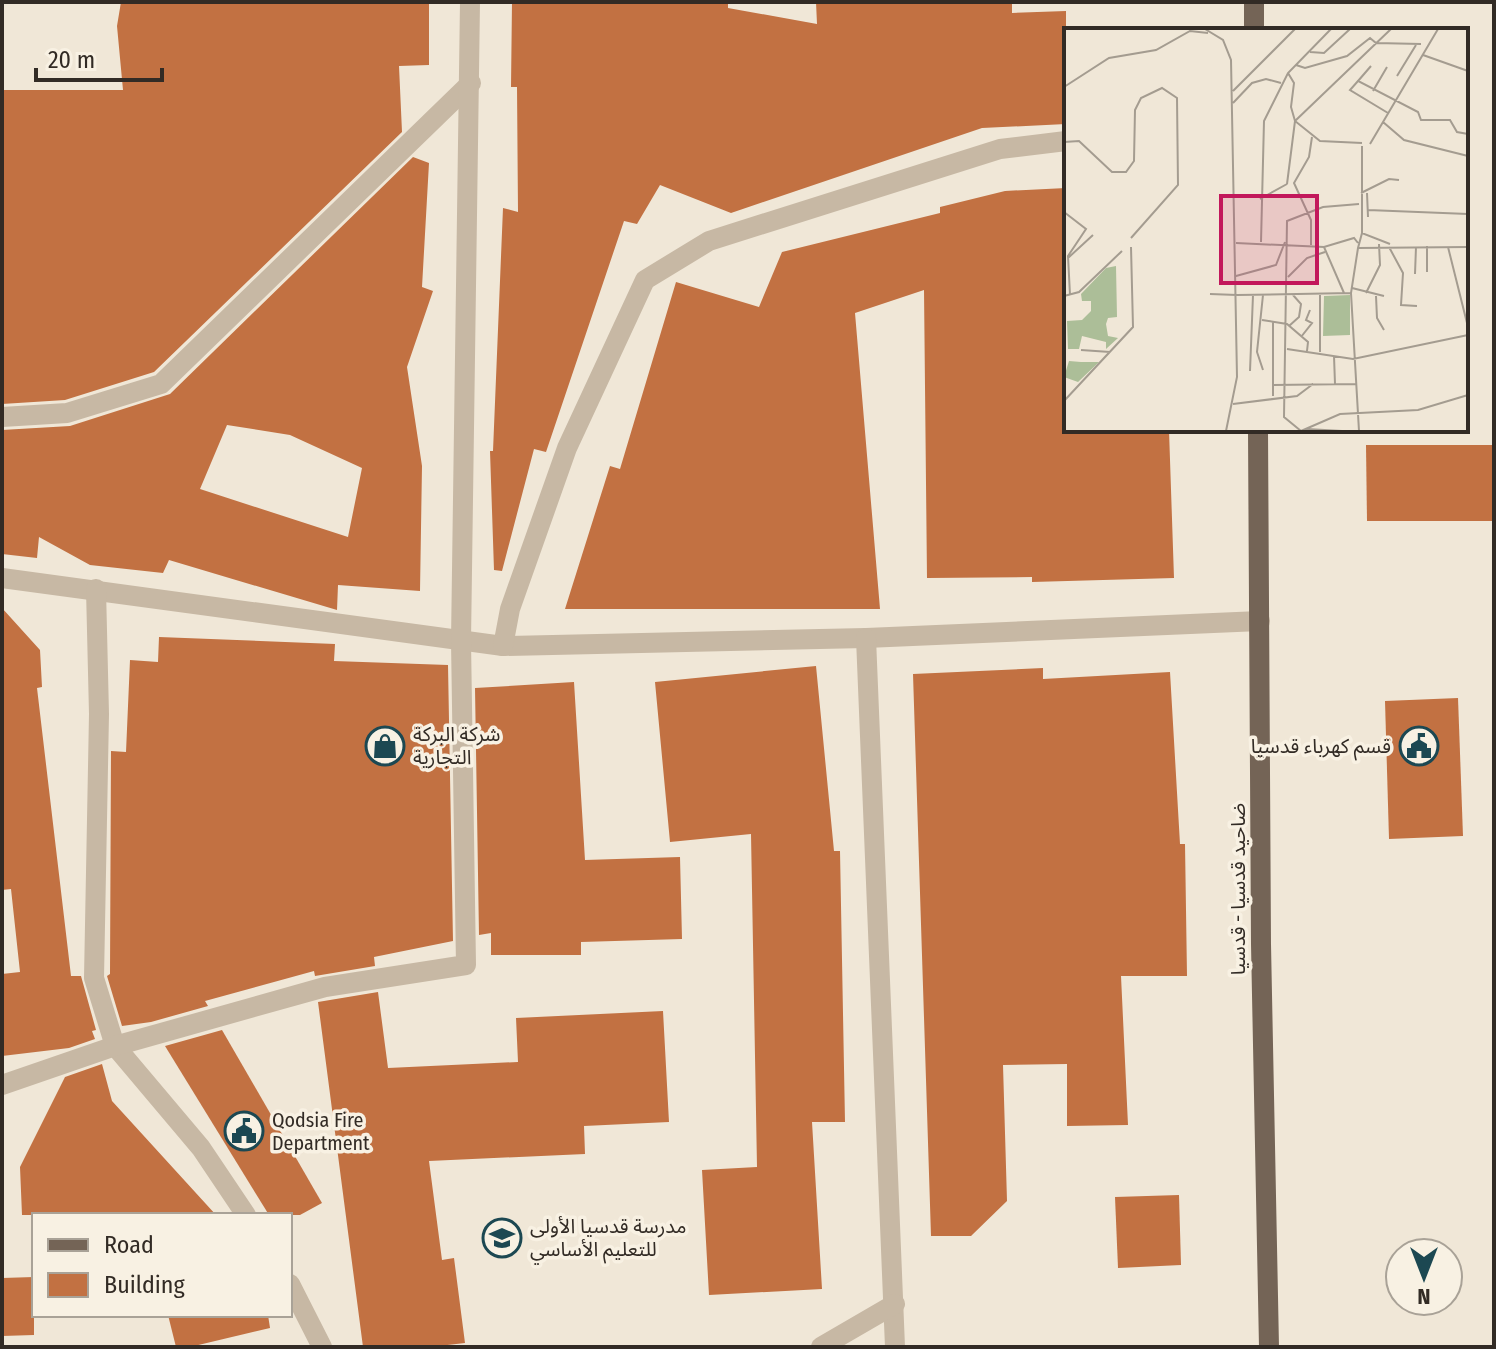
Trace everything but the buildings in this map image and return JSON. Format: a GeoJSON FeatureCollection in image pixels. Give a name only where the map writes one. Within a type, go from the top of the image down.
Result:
{"type":"FeatureCollection","features":[{"type":"Feature","properties":{"kind":"main road"},"geometry":{"type":"LineString","coordinates":[[1254,2],[1254,28]]}},
{"type":"Feature","properties":{"kind":"main road","name":"ضاحيد قدسيا - قدسيا"},"geometry":{"type":"LineString","coordinates":[[1258,432],[1269,1347]]}},
{"type":"Feature","properties":{"kind":"street"},"geometry":{"type":"LineString","coordinates":[[2,1085],[115,1046],[325,987],[466,965],[461,641],[470,2]]}},
{"type":"Feature","properties":{"kind":"street"},"geometry":{"type":"LineString","coordinates":[[2,417],[67,413],[161,384],[471,83]]}},
{"type":"Feature","properties":{"kind":"street"},"geometry":{"type":"LineString","coordinates":[[503,646],[510,609],[567,448],[645,280],[709,241],[1000,149],[1064,141]]}},
{"type":"Feature","properties":{"kind":"street"},"geometry":{"type":"LineString","coordinates":[[2,578],[503,646],[866,638],[1260,621]]}},
{"type":"Feature","properties":{"kind":"street"},"geometry":{"type":"LineString","coordinates":[[96,589],[99,714],[94,978],[115,1046],[201,1148],[245,1213]]}},
{"type":"Feature","properties":{"kind":"street"},"geometry":{"type":"LineString","coordinates":[[866,638],[895,1347]]}},
{"type":"Feature","properties":{"kind":"street"},"geometry":{"type":"LineString","coordinates":[[292,1288],[322,1347]]}},
{"type":"Feature","properties":{"kind":"street"},"geometry":{"type":"LineString","coordinates":[[821,1347],[895,1304]]}},
{"type":"Feature","properties":{"kind":"place","name":"شركة البركة التجارية"},"geometry":{"type":"Point","coordinates":[385,746]}},
{"type":"Feature","properties":{"kind":"place","name":"قسم كهرباء قدسيا"},"geometry":{"type":"Point","coordinates":[1419,746]}},
{"type":"Feature","properties":{"kind":"place","name":"Qodsia Fire Department"},"geometry":{"type":"Point","coordinates":[244,1131]}},
{"type":"Feature","properties":{"kind":"place","name":"مدرسة قدسيا الأولى للتعليم الأساسي"},"geometry":{"type":"Point","coordinates":[502,1238]}}]}
